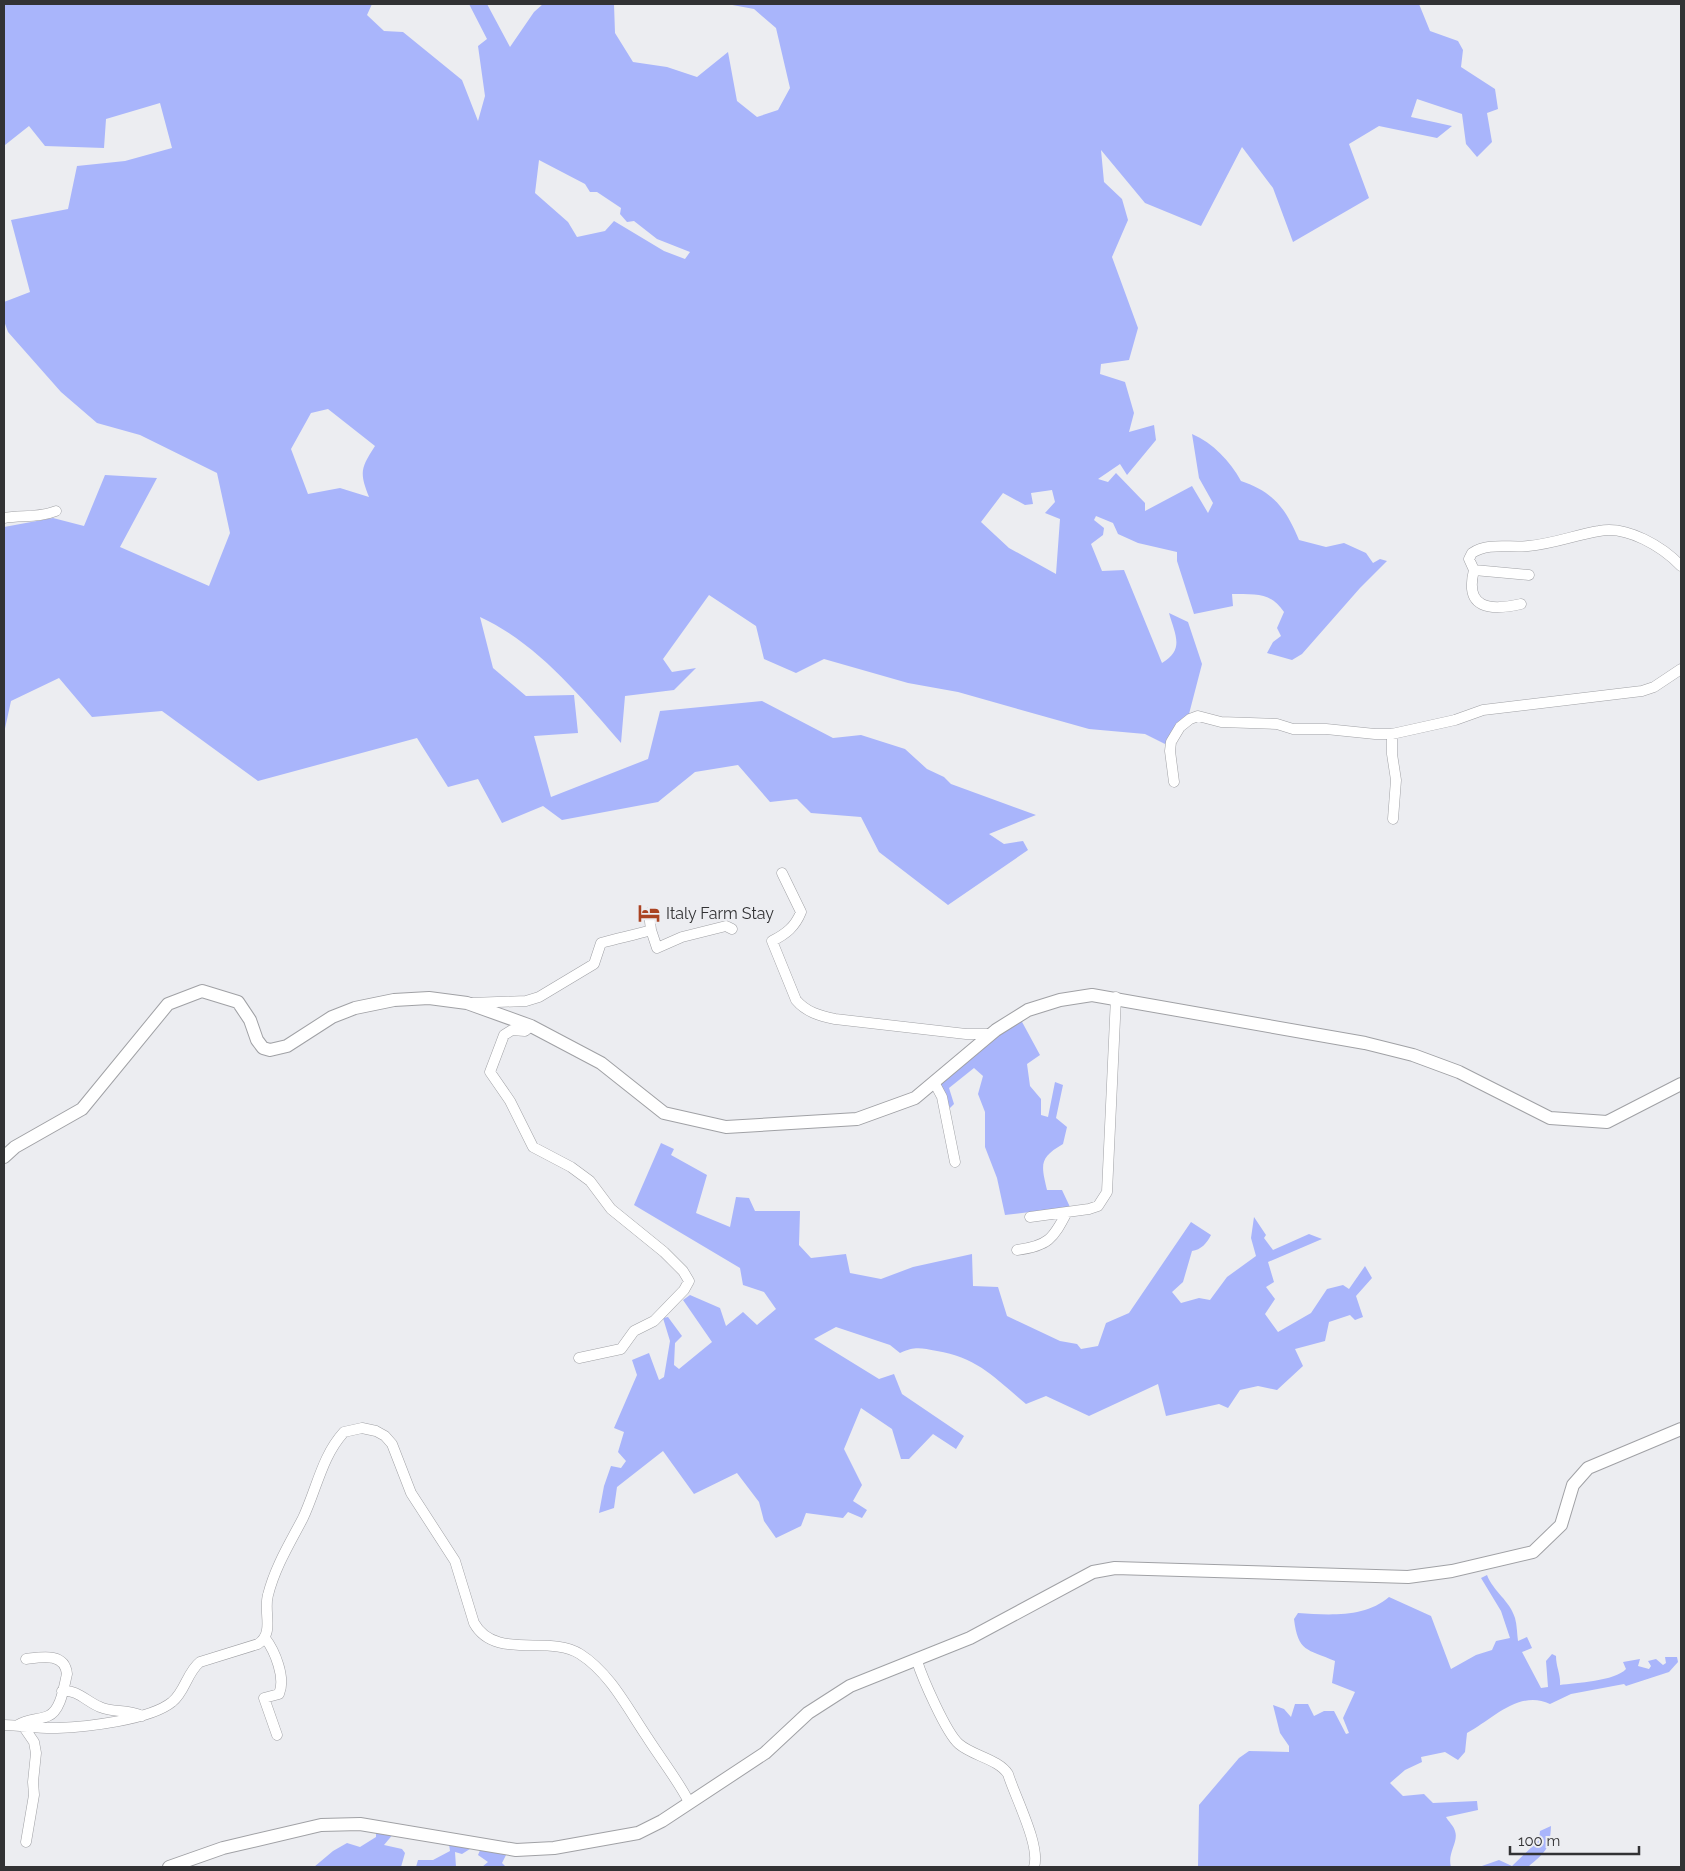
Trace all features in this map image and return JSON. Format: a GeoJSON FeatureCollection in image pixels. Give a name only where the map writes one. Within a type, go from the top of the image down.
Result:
{"type":"FeatureCollection","features":[{"type":"Feature","properties":{"kind":"street"},"geometry":{"type":"LineString","coordinates":[[4,518],[24,515],[44,516],[56,511]]}},
{"type":"Feature","properties":{"kind":"street"},"geometry":{"type":"LineString","coordinates":[[1521,604],[1494,608],[1485,607],[1478,603],[1473,595],[1472,580],[1474,570],[1469,559],[1472,553],[1484,547],[1521,547],[1552,544],[1600,530],[1616,530],[1643,540],[1670,555],[1681,566]]}},
{"type":"Feature","properties":{"kind":"street"},"geometry":{"type":"LineString","coordinates":[[1474,570],[1529,574]]}},
{"type":"Feature","properties":{"kind":"street"},"geometry":{"type":"LineString","coordinates":[[1174,782],[1170,742],[1180,727],[1190,719],[1198,716],[1221,722],[1277,724],[1293,729],[1326,729],[1355,733],[1392,734],[1455,720],[1490,709],[1583,700],[1642,691],[1654,687],[1681,669]]}},
{"type":"Feature","properties":{"kind":"street"},"geometry":{"type":"LineString","coordinates":[[1392,734],[1392,754],[1396,780],[1393,819]]}},
{"type":"Feature","properties":{"kind":"street"},"geometry":{"type":"LineString","coordinates":[[782,874],[801,912],[797,923],[785,935],[772,941],[796,1000],[802,1006],[822,1016],[835,1019],[966,1034],[991,1034]]}},
{"type":"Feature","properties":{"kind":"street"},"geometry":{"type":"LineString","coordinates":[[649,914],[657,948],[682,937],[717,928],[726,926],[732,929]]}},
{"type":"Feature","properties":{"kind":"street"},"geometry":{"type":"LineString","coordinates":[[4,1157],[15,1147],[82,1109],[168,1004],[202,991],[238,1002],[250,1020],[257,1040],[263,1048],[270,1050],[287,1046],[332,1017],[355,1008],[394,1000],[429,998],[467,1003],[533,1000],[561,986],[594,964],[601,943],[629,938],[652,930]]}},
{"type":"Feature","properties":{"kind":"street"},"geometry":{"type":"LineString","coordinates":[[467,1003],[531,1026],[601,1063],[664,1113],[726,1127],[857,1119],[915,1098],[991,1034],[1028,1010],[1060,1000],[1092,995],[1116,997],[1365,1043],[1413,1055],[1459,1072],[1550,1118],[1607,1122],[1681,1084]]}},
{"type":"Feature","properties":{"kind":"street"},"geometry":{"type":"LineString","coordinates":[[1030,1217],[1098,1206],[1107,1192],[1116,997]]}},
{"type":"Feature","properties":{"kind":"street"},"geometry":{"type":"LineString","coordinates":[[531,1026],[525,1031],[512,1030],[504,1035],[490,1072],[510,1101],[533,1147],[565,1163],[590,1181],[611,1209],[664,1252],[683,1271],[689,1281],[684,1290],[654,1322],[634,1331],[621,1349],[579,1358]]}},
{"type":"Feature","properties":{"kind":"street"},"geometry":{"type":"LineString","coordinates":[[934,1082],[942,1096],[955,1162]]}},
{"type":"Feature","properties":{"kind":"street"},"geometry":{"type":"LineString","coordinates":[[1017,1250],[1037,1247],[1052,1238],[1067,1212]]}},
{"type":"Feature","properties":{"kind":"street"},"geometry":{"type":"LineString","coordinates":[[4,1725],[58,1728],[142,1716],[163,1709],[175,1701],[194,1667],[200,1662],[258,1644],[268,1634],[266,1605],[279,1563],[303,1518],[327,1455],[344,1432],[362,1428],[376,1431],[385,1436],[392,1444],[410,1493],[449,1549],[479,1632],[486,1638],[506,1643],[559,1646],[581,1654],[609,1680],[689,1802]]}},
{"type":"Feature","properties":{"kind":"street"},"geometry":{"type":"LineString","coordinates":[[169,1867],[223,1848],[321,1824],[360,1824],[516,1850],[554,1848],[638,1833],[662,1821],[765,1753],[808,1713],[850,1686],[970,1638],[1093,1572],[1115,1568],[1408,1578],[1452,1571],[1521,1556],[1533,1552],[1560,1525],[1573,1485],[1588,1468],[1681,1429]]}},
{"type":"Feature","properties":{"kind":"street"},"geometry":{"type":"LineString","coordinates":[[265,1638],[274,1652],[281,1680],[279,1694],[264,1698],[277,1734]]}},
{"type":"Feature","properties":{"kind":"street"},"geometry":{"type":"LineString","coordinates":[[20,1725],[32,1719],[50,1716],[58,1706],[68,1674],[62,1662],[51,1656],[26,1659]]}},
{"type":"Feature","properties":{"kind":"street"},"geometry":{"type":"LineString","coordinates":[[916,1661],[957,1743],[980,1757],[1004,1768],[1008,1774],[1037,1859],[1034,1867]]}},
{"type":"Feature","properties":{"kind":"street"},"geometry":{"type":"LineString","coordinates":[[62,1691],[74,1692],[100,1707],[128,1710],[142,1716]]}},
{"type":"Feature","properties":{"kind":"street"},"geometry":{"type":"LineString","coordinates":[[20,1725],[34,1742],[36,1753],[33,1782],[34,1795],[26,1842]]}},
{"type":"Feature","properties":{"kind":"shaded area"},"geometry":{"type":"Polygon","coordinates":[[[4,4],[372,4],[367,15],[384,31],[403,32],[462,80],[478,121],[485,96],[478,46],[487,39],[469,4],[487,4],[510,47],[534,12],[543,4],[614,4],[615,33],[633,62],[667,67],[697,77],[728,52],[737,101],[757,117],[778,110],[790,88],[776,28],[754,9],[727,4],[1419,4],[1430,31],[1458,41],[1463,50],[1461,67],[1495,89],[1498,109],[1487,113],[1492,142],[1477,157],[1466,144],[1462,114],[1417,99],[1411,117],[1452,126],[1437,138],[1379,126],[1349,144],[1369,198],[1293,242],[1273,188],[1242,147],[1201,226],[1145,203],[1101,150],[1104,182],[1122,199],[1128,220],[1112,257],[1138,328],[1129,360],[1101,364],[1100,374],[1125,382],[1134,413],[1129,432],[1154,425],[1156,440],[1127,475],[1120,464],[1098,479],[1108,482],[1116,473],[1145,503],[1145,511],[1192,486],[1208,513],[1213,503],[1199,478],[1192,434],[1207,442],[1220,453],[1232,466],[1241,481],[1252,485],[1278,503],[1289,519],[1299,540],[1326,547],[1344,543],[1366,553],[1373,563],[1380,559],[1387,561],[1360,588],[1302,654],[1292,660],[1267,653],[1273,642],[1281,636],[1277,628],[1284,612],[1273,600],[1255,595],[1232,594],[1233,606],[1194,614],[1177,561],[1177,552],[1138,543],[1118,534],[1113,523],[1096,516],[1094,520],[1104,528],[1103,535],[1091,544],[1102,571],[1124,570],[1162,663],[1169,658],[1176,647],[1169,613],[1188,622],[1202,664],[1189,714],[1165,744],[1145,734],[1089,729],[958,692],[908,683],[824,659],[796,673],[764,659],[756,626],[709,595],[663,659],[672,672],[696,668],[674,690],[625,696],[621,743],[557,672],[520,641],[480,617],[493,668],[526,696],[574,695],[578,733],[534,736],[551,797],[648,759],[660,711],[762,701],[833,738],[861,735],[905,749],[927,769],[944,777],[951,784],[1036,815],[989,834],[1004,844],[1023,841],[1028,850],[948,905],[879,852],[861,817],[811,813],[797,799],[770,802],[738,765],[695,772],[658,802],[562,820],[543,806],[502,823],[478,779],[448,787],[417,738],[258,781],[162,711],[92,717],[59,678],[11,701],[4,733],[4,527],[53,518],[84,526],[105,475],[157,478],[120,547],[209,586],[230,533],[217,473],[140,435],[97,423],[61,392],[8,332],[4,321],[4,302],[30,292],[11,220],[68,209],[77,166],[125,161],[172,148],[160,103],[106,119],[104,148],[45,146],[29,126],[5,145],[4,4]],[[539,160],[535,193],[568,222],[577,237],[605,231],[614,221],[664,251],[685,259],[690,252],[657,239],[634,221],[627,222],[620,214],[621,208],[597,192],[590,192],[585,184],[539,160]],[[328,409],[311,413],[291,449],[308,494],[340,488],[369,497],[364,482],[363,470],[375,446],[328,409]],[[1052,490],[1031,493],[1033,504],[1025,505],[1003,493],[981,522],[1009,548],[1056,574],[1060,519],[1045,513],[1055,502],[1052,490]]]}},
{"type":"Feature","properties":{"kind":"shaded area"},"geometry":{"type":"Polygon","coordinates":[[[1021,1020],[1040,1055],[1027,1064],[1030,1086],[1041,1099],[1041,1115],[1048,1117],[1055,1082],[1063,1085],[1056,1118],[1067,1127],[1063,1144],[1050,1153],[1044,1162],[1043,1168],[1047,1190],[1062,1190],[1070,1207],[1005,1215],[997,1178],[985,1147],[985,1112],[978,1094],[983,1076],[974,1068],[949,1088],[954,1104],[950,1108],[940,1083],[997,1035],[1021,1020]]]}},
{"type":"Feature","properties":{"kind":"shaded area"},"geometry":{"type":"Polygon","coordinates":[[[661,1143],[674,1149],[671,1155],[707,1175],[696,1213],[730,1227],[736,1197],[749,1198],[755,1211],[800,1211],[799,1245],[811,1258],[846,1254],[850,1273],[881,1279],[913,1267],[972,1254],[973,1286],[998,1287],[1007,1316],[1060,1341],[1077,1344],[1081,1349],[1098,1346],[1106,1323],[1129,1313],[1191,1222],[1211,1235],[1203,1246],[1192,1251],[1183,1282],[1172,1292],[1181,1303],[1199,1298],[1210,1300],[1227,1277],[1256,1256],[1251,1238],[1254,1217],[1266,1235],[1264,1238],[1273,1250],[1309,1234],[1322,1239],[1268,1262],[1274,1282],[1266,1287],[1275,1299],[1265,1314],[1278,1332],[1311,1313],[1327,1289],[1343,1285],[1349,1289],[1365,1266],[1372,1278],[1356,1296],[1363,1317],[1355,1320],[1350,1315],[1329,1322],[1325,1341],[1295,1349],[1303,1366],[1277,1390],[1258,1386],[1240,1390],[1228,1408],[1219,1404],[1166,1416],[1158,1384],[1089,1416],[1046,1396],[1026,1404],[985,1370],[964,1358],[922,1348],[914,1348],[900,1353],[890,1345],[836,1327],[814,1339],[879,1379],[894,1374],[902,1394],[964,1436],[956,1449],[933,1434],[909,1459],[901,1459],[892,1429],[861,1408],[844,1449],[862,1485],[853,1501],[867,1510],[862,1518],[848,1512],[843,1518],[806,1513],[801,1526],[776,1538],[764,1521],[759,1502],[737,1473],[694,1494],[663,1451],[617,1487],[614,1508],[599,1513],[604,1486],[611,1466],[621,1468],[626,1461],[618,1452],[624,1432],[614,1428],[637,1375],[632,1360],[649,1353],[659,1380],[664,1377],[670,1341],[663,1318],[668,1317],[682,1336],[675,1343],[674,1365],[679,1369],[712,1342],[683,1300],[690,1295],[720,1308],[726,1326],[743,1312],[757,1325],[776,1309],[764,1292],[743,1285],[740,1268],[634,1205],[661,1143]]]}},
{"type":"Feature","properties":{"kind":"shaded area"},"geometry":{"type":"Polygon","coordinates":[[[1487,1575],[1513,1612],[1518,1641],[1527,1637],[1532,1648],[1522,1652],[1541,1688],[1548,1687],[1546,1661],[1552,1654],[1556,1656],[1560,1685],[1605,1679],[1626,1669],[1623,1662],[1640,1659],[1638,1666],[1649,1669],[1651,1666],[1648,1661],[1656,1659],[1663,1665],[1666,1663],[1665,1657],[1677,1657],[1678,1662],[1669,1672],[1626,1686],[1624,1684],[1571,1694],[1550,1704],[1539,1700],[1527,1700],[1517,1703],[1467,1733],[1465,1752],[1458,1760],[1445,1752],[1421,1757],[1422,1762],[1405,1770],[1390,1783],[1403,1796],[1424,1794],[1433,1803],[1477,1801],[1478,1810],[1446,1817],[1456,1835],[1450,1857],[1451,1867],[1198,1867],[1199,1805],[1239,1758],[1249,1751],[1289,1752],[1289,1746],[1280,1733],[1273,1705],[1284,1709],[1291,1717],[1295,1704],[1308,1704],[1314,1716],[1324,1711],[1334,1711],[1346,1734],[1349,1733],[1343,1718],[1355,1692],[1332,1683],[1335,1661],[1311,1651],[1301,1644],[1294,1619],[1298,1613],[1346,1614],[1358,1612],[1369,1609],[1389,1597],[1431,1616],[1451,1669],[1476,1655],[1492,1650],[1496,1641],[1510,1638],[1501,1611],[1481,1578],[1487,1575]]]}},
{"type":"Feature","properties":{"kind":"shaded area"},"geometry":{"type":"Polygon","coordinates":[[[1551,1826],[1548,1846],[1539,1858],[1528,1867],[1479,1867],[1499,1860],[1512,1866],[1539,1840],[1540,1831],[1551,1826]]]}},
{"type":"Feature","properties":{"kind":"shaded area"},"geometry":{"type":"Polygon","coordinates":[[[376,1829],[394,1833],[384,1845],[402,1849],[405,1853],[401,1867],[314,1867],[333,1851],[347,1843],[360,1847],[376,1837],[376,1829]]]}},
{"type":"Feature","properties":{"kind":"shaded area"},"geometry":{"type":"Polygon","coordinates":[[[449,1844],[473,1847],[462,1854],[455,1852],[456,1867],[416,1867],[418,1860],[433,1860],[450,1851],[449,1844]]]}},
{"type":"Feature","properties":{"kind":"shaded area"},"geometry":{"type":"Polygon","coordinates":[[[481,1848],[507,1853],[502,1863],[506,1867],[482,1867],[488,1862],[478,1855],[481,1848]]]}},
{"type":"Feature","properties":{"kind":"place","name":"Italy Farm Stay"},"geometry":{"type":"Point","coordinates":[649,913]}}]}
